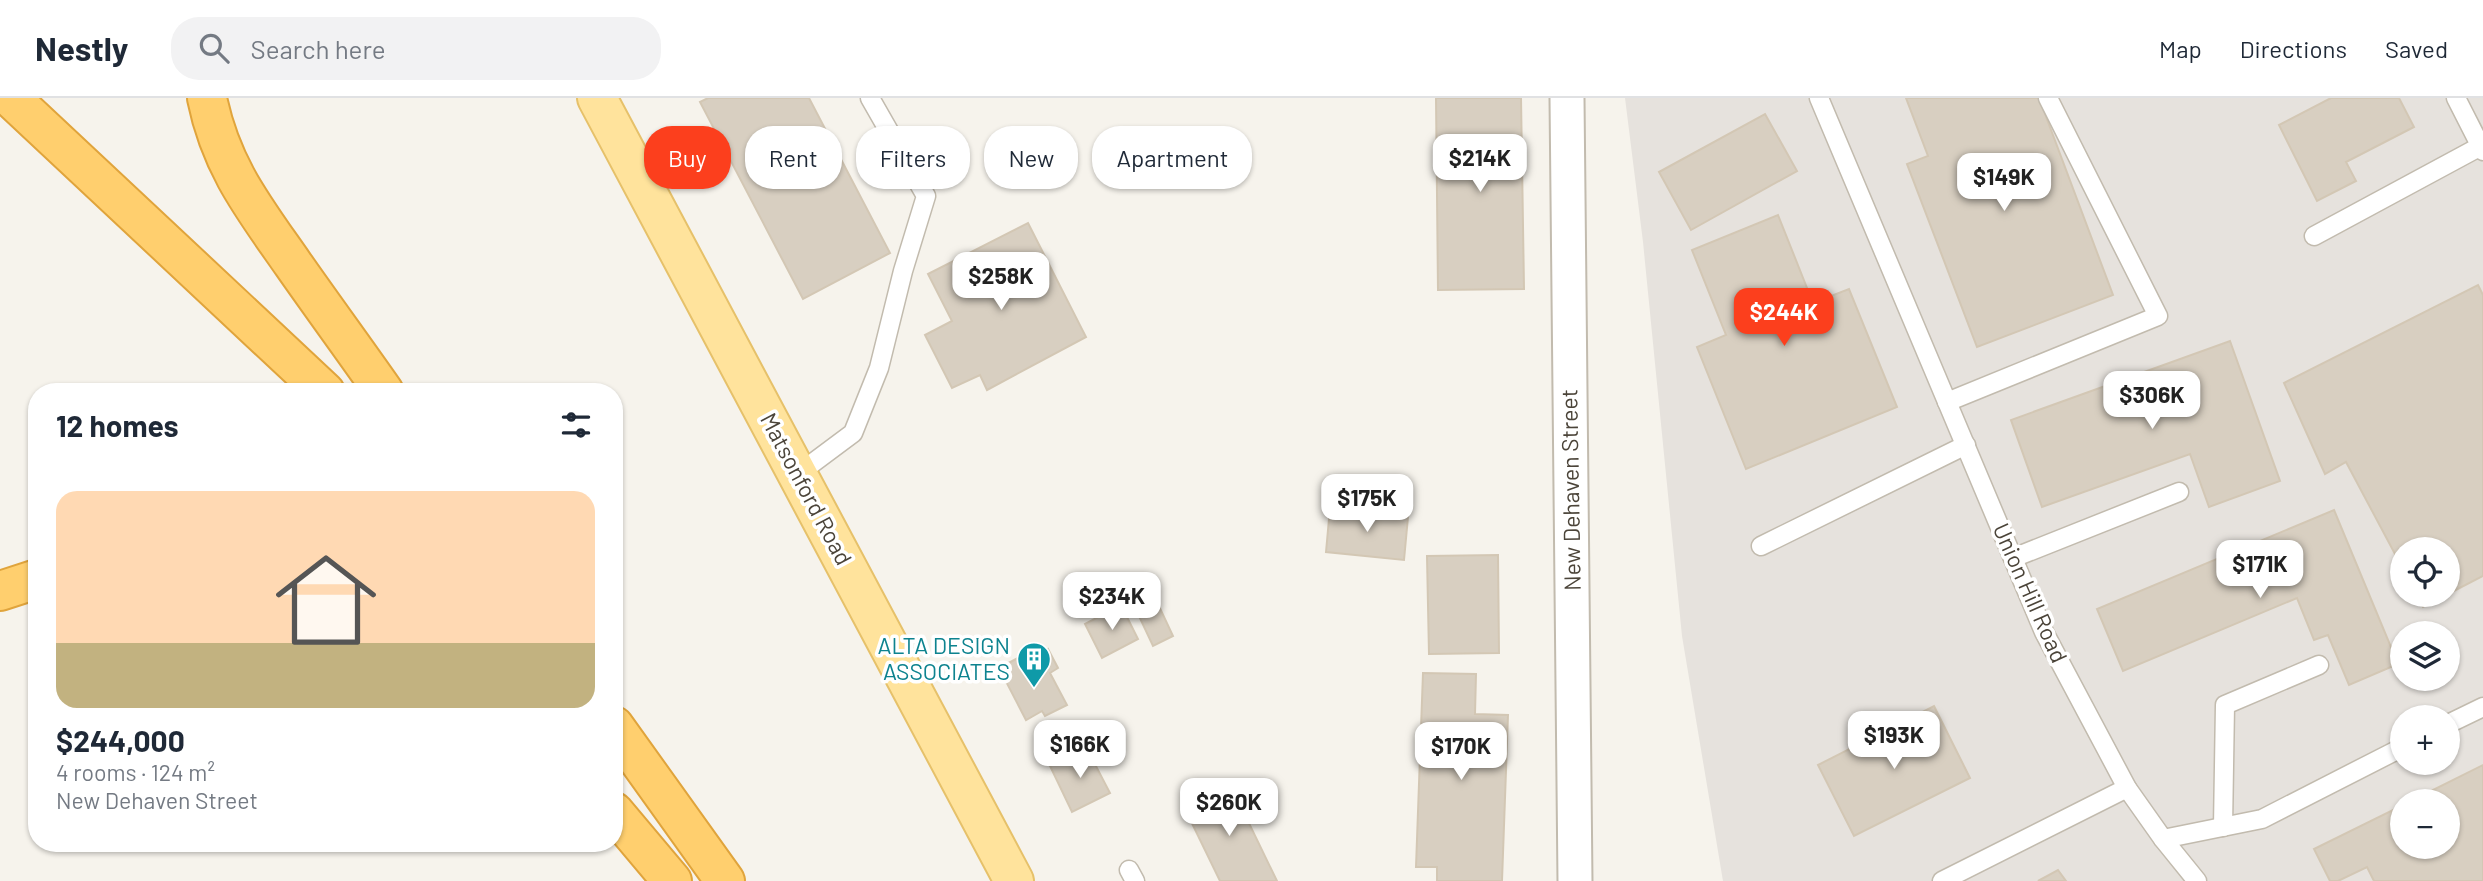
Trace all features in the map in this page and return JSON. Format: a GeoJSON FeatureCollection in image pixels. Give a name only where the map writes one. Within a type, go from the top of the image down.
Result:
{"type":"FeatureCollection","features":[{"type":"Feature","properties":{"kind":"highway"},"geometry":{"type":"LineString","coordinates":[[10,98],[315,383]]}},
{"type":"Feature","properties":{"kind":"highway"},"geometry":{"type":"LineString","coordinates":[[207,98],[225,159],[247,198],[378,383]]}},
{"type":"Feature","properties":{"kind":"highway"},"geometry":{"type":"LineString","coordinates":[[0,591],[28,582]]}},
{"type":"Feature","properties":{"kind":"highway"},"geometry":{"type":"LineString","coordinates":[[623,739],[725,881]]}},
{"type":"Feature","properties":{"kind":"highway"},"geometry":{"type":"LineString","coordinates":[[623,824],[672,881]]}},
{"type":"Feature","properties":{"kind":"main road","name":"Matsonford Road"},"geometry":{"type":"LineString","coordinates":[[597,98],[1014,881]]}},
{"type":"Feature","properties":{"kind":"street","name":"New Dehaven Street"},"geometry":{"type":"LineString","coordinates":[[1567,98],[1575,881]]}},
{"type":"Feature","properties":{"kind":"lane"},"geometry":{"type":"LineString","coordinates":[[798,474],[853,433],[879,368],[903,271],[926,196],[870,98]]}},
{"type":"Feature","properties":{"kind":"lane","name":"Union Hill Road"},"geometry":{"type":"LineString","coordinates":[[1819,98],[2044,632],[2127,788],[2197,881]]}},
{"type":"Feature","properties":{"kind":"lane"},"geometry":{"type":"LineString","coordinates":[[1947,402],[2158,316],[2048,98]]}},
{"type":"Feature","properties":{"kind":"lane"},"geometry":{"type":"LineString","coordinates":[[2314,236],[2482,148],[2456,98]]}},
{"type":"Feature","properties":{"kind":"lane"},"geometry":{"type":"LineString","coordinates":[[1761,546],[1966,445]]}},
{"type":"Feature","properties":{"kind":"lane"},"geometry":{"type":"LineString","coordinates":[[2013,558],[2179,492]]}},
{"type":"Feature","properties":{"kind":"lane"},"geometry":{"type":"LineString","coordinates":[[2223,827],[2225,705],[2319,665]]}},
{"type":"Feature","properties":{"kind":"lane"},"geometry":{"type":"LineString","coordinates":[[2460,718],[2483,707]]}},
{"type":"Feature","properties":{"kind":"lane"},"geometry":{"type":"LineString","coordinates":[[2163,839],[2262,819],[2390,754]]}},
{"type":"Feature","properties":{"kind":"lane"},"geometry":{"type":"LineString","coordinates":[[1942,881],[2127,788]]}},
{"type":"Feature","properties":{"kind":"shaded area"},"geometry":{"type":"Polygon","coordinates":[[[1625,98],[2483,98],[2483,881],[1723,881],[1682,636],[1643,242],[1625,98]]]}},
{"type":"Feature","properties":{"kind":"building"},"geometry":{"type":"Polygon","coordinates":[[[708,98],[809,98],[824,126],[745,126],[745,188],[731,161],[731,126],[713,126],[700,102],[708,98]]]}},
{"type":"Feature","properties":{"kind":"building"},"geometry":{"type":"Polygon","coordinates":[[[1436,98],[1521,98],[1524,289],[1438,290],[1436,98]]]}},
{"type":"Feature","properties":{"kind":"building"},"geometry":{"type":"Polygon","coordinates":[[[1906,98],[2039,98],[2113,295],[1977,347],[1907,164],[1928,156],[1906,98]]]}},
{"type":"Feature","properties":{"kind":"building"},"geometry":{"type":"Polygon","coordinates":[[[2331,98],[2399,98],[2414,127],[2346,162],[2356,181],[2317,201],[2279,125],[2331,98]]]}},
{"type":"Feature","properties":{"kind":"building"},"geometry":{"type":"Polygon","coordinates":[[[1765,114],[1797,171],[1691,230],[1659,172],[1765,114]]]}},
{"type":"Feature","properties":{"kind":"building"},"geometry":{"type":"Polygon","coordinates":[[[842,161],[890,253],[803,299],[745,189],[842,189],[842,161]]]}},
{"type":"Feature","properties":{"kind":"building"},"geometry":{"type":"Polygon","coordinates":[[[1778,215],[1813,303],[1849,289],[1897,407],[1746,469],[1697,347],[1726,335],[1692,250],[1778,215]]]}},
{"type":"Feature","properties":{"kind":"building"},"geometry":{"type":"Polygon","coordinates":[[[1028,223],[1086,337],[987,390],[980,375],[952,388],[925,335],[952,321],[928,274],[1028,223]]]}},
{"type":"Feature","properties":{"kind":"building"},"geometry":{"type":"Polygon","coordinates":[[[2478,285],[2483,295],[2483,576],[2460,588],[2460,537],[2390,537],[2390,545],[2346,462],[2325,474],[2284,383],[2478,285]]]}},
{"type":"Feature","properties":{"kind":"building"},"geometry":{"type":"Polygon","coordinates":[[[2230,341],[2280,481],[2209,507],[2190,454],[2042,507],[2011,420],[2230,341]]]}},
{"type":"Feature","properties":{"kind":"building"},"geometry":{"type":"Polygon","coordinates":[[[1330,508],[1408,517],[1404,560],[1326,552],[1330,508]]]}},
{"type":"Feature","properties":{"kind":"building"},"geometry":{"type":"Polygon","coordinates":[[[2334,510],[2390,645],[2390,667],[2349,685],[2328,635],[2314,640],[2297,598],[2123,671],[2097,609],[2334,510]]]}},
{"type":"Feature","properties":{"kind":"building"},"geometry":{"type":"Polygon","coordinates":[[[1498,555],[1499,653],[1429,654],[1427,556],[1498,555]]]}},
{"type":"Feature","properties":{"kind":"building"},"geometry":{"type":"Polygon","coordinates":[[[1150,587],[1173,636],[1153,646],[1130,597],[1150,587]]]}},
{"type":"Feature","properties":{"kind":"building"},"geometry":{"type":"Polygon","coordinates":[[[1121,605],[1138,639],[1102,658],[1085,624],[1121,605]]]}},
{"type":"Feature","properties":{"kind":"building","name":"ALTA DESIGN ASSOCIATES"},"geometry":{"type":"Polygon","coordinates":[[[1037,648],[1040,654],[1048,649],[1058,668],[1050,673],[1067,705],[1045,716],[1042,711],[1026,720],[999,668],[1037,648]]]}},
{"type":"Feature","properties":{"kind":"building"},"geometry":{"type":"Polygon","coordinates":[[[1423,673],[1476,674],[1475,714],[1508,715],[1502,881],[1437,881],[1437,867],[1416,867],[1423,673]]]}},
{"type":"Feature","properties":{"kind":"building"},"geometry":{"type":"Polygon","coordinates":[[[1934,706],[1970,778],[1854,836],[1818,765],[1934,706]]]}},
{"type":"Feature","properties":{"kind":"building"},"geometry":{"type":"Polygon","coordinates":[[[1086,747],[1110,793],[1072,812],[1050,766],[1086,747]]]}},
{"type":"Feature","properties":{"kind":"building"},"geometry":{"type":"Polygon","coordinates":[[[2483,765],[2483,881],[2374,881],[2367,867],[2338,881],[2330,881],[2314,849],[2390,811],[2390,859],[2460,859],[2460,789],[2435,789],[2483,765]]]}},
{"type":"Feature","properties":{"kind":"building"},"geometry":{"type":"Polygon","coordinates":[[[1230,784],[1277,881],[1220,881],[1184,807],[1230,784]]]}},
{"type":"Feature","properties":{"kind":"building"},"geometry":{"type":"Polygon","coordinates":[[[2058,870],[2066,881],[2038,881],[2058,870]]]}},
{"type":"Feature","properties":{"kind":"place","name":"ALTA DESIGN ASSOCIATES"},"geometry":{"type":"Point","coordinates":[1034,689]}}]}
